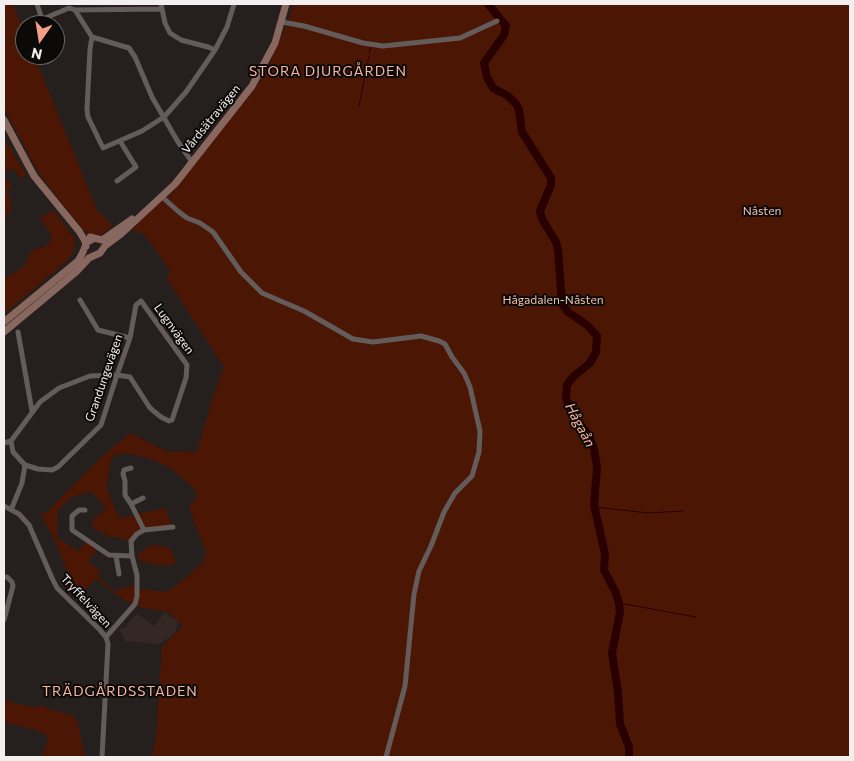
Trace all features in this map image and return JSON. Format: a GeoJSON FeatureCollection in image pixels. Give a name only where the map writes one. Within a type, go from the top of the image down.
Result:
{"type":"FeatureCollection","features":[{"type":"Feature","properties":{"kind":"street"},"geometry":{"type":"LineString","coordinates":[[92,37],[87,97],[88,117],[103,148],[142,131],[164,117],[186,92],[215,50],[227,27],[234,4]]}},
{"type":"Feature","properties":{"kind":"street","name":"Vårdsätravägen"},"geometry":{"type":"LineString","coordinates":[[102,250],[175,184],[252,86],[266,62],[282,22],[286,4]]}},
{"type":"Feature","properties":{"kind":"street"},"geometry":{"type":"LineString","coordinates":[[52,15],[69,8],[75,10],[161,6],[170,34],[181,40],[215,50]]}},
{"type":"Feature","properties":{"kind":"street"},"geometry":{"type":"LineString","coordinates":[[75,10],[92,37],[129,48],[135,57],[152,97],[192,162]]}},
{"type":"Feature","properties":{"kind":"street"},"geometry":{"type":"LineString","coordinates":[[282,22],[324,31],[363,43],[383,46],[460,38],[497,21]]}},
{"type":"Feature","properties":{"kind":"street"},"geometry":{"type":"LineString","coordinates":[[4,120],[34,176],[79,231],[90,255],[95,256]]}},
{"type":"Feature","properties":{"kind":"street"},"geometry":{"type":"LineString","coordinates":[[117,181],[136,167],[120,141]]}},
{"type":"Feature","properties":{"kind":"street"},"geometry":{"type":"LineString","coordinates":[[161,196],[187,218],[200,223],[213,232],[241,272],[262,293],[304,311],[353,339],[374,342],[421,336],[439,341],[445,344],[464,373],[470,387],[480,431],[479,452],[472,476],[455,494],[444,512],[419,571],[414,594],[405,686],[386,757]]}},
{"type":"Feature","properties":{"kind":"street","name":"Vårdsätravägen"},"geometry":{"type":"LineString","coordinates":[[95,239],[102,240],[146,209]]}},
{"type":"Feature","properties":{"kind":"street"},"geometry":{"type":"LineString","coordinates":[[4,332],[76,272],[89,258],[100,253],[102,244],[79,231]]}},
{"type":"Feature","properties":{"kind":"street"},"geometry":{"type":"LineString","coordinates":[[4,322],[78,261],[87,242],[95,239]]}},
{"type":"Feature","properties":{"kind":"street"},"geometry":{"type":"LineString","coordinates":[[80,300],[98,330],[130,338]]}},
{"type":"Feature","properties":{"kind":"street","name":"Grandungevägen"},"geometry":{"type":"LineString","coordinates":[[24,465],[52,470],[84,443],[101,425],[130,338],[136,305],[141,301]]}},
{"type":"Feature","properties":{"kind":"street","name":"Lugnvägen"},"geometry":{"type":"LineString","coordinates":[[117,375],[130,377],[150,408],[161,418],[172,420],[188,370],[187,365],[141,301]]}},
{"type":"Feature","properties":{"kind":"street"},"geometry":{"type":"LineString","coordinates":[[18,332],[32,411]]}},
{"type":"Feature","properties":{"kind":"street"},"geometry":{"type":"LineString","coordinates":[[12,510],[22,483],[24,465],[13,452],[11,442],[32,411],[40,402],[55,391],[80,379],[100,374],[117,375]]}},
{"type":"Feature","properties":{"kind":"street"},"geometry":{"type":"LineString","coordinates":[[4,443],[11,442]]}},
{"type":"Feature","properties":{"kind":"street"},"geometry":{"type":"LineString","coordinates":[[131,468],[124,470],[123,474],[125,494],[144,530]]}},
{"type":"Feature","properties":{"kind":"street"},"geometry":{"type":"LineString","coordinates":[[131,504],[144,498]]}},
{"type":"Feature","properties":{"kind":"street","name":"Tryffelvägen"},"geometry":{"type":"LineString","coordinates":[[4,506],[19,514],[29,525],[59,590],[106,637],[108,644],[108,674],[102,757]]}},
{"type":"Feature","properties":{"kind":"street"},"geometry":{"type":"LineString","coordinates":[[85,510],[79,510],[72,516],[72,530],[105,553],[116,556],[132,556]]}},
{"type":"Feature","properties":{"kind":"street"},"geometry":{"type":"LineString","coordinates":[[106,637],[135,604],[138,584],[131,541],[136,534],[144,530],[173,527]]}},
{"type":"Feature","properties":{"kind":"street"},"geometry":{"type":"LineString","coordinates":[[116,556],[119,574]]}},
{"type":"Feature","properties":{"kind":"street"},"geometry":{"type":"LineString","coordinates":[[4,577],[12,582],[13,586],[4,620]]}},
{"type":"Feature","properties":{"kind":"shaded area"},"geometry":{"type":"Polygon","coordinates":[[[165,612],[178,622],[175,633],[160,644],[124,641],[124,636],[119,631],[122,627],[125,628],[131,619],[138,614],[154,626],[165,612]]]}},
{"type":"Feature","properties":{"kind":"green space"},"geometry":{"type":"Polygon","coordinates":[[[4,4],[13,4],[17,15],[15,15],[15,65],[38,65],[97,210],[113,226],[100,235],[91,235],[83,230],[40,175],[4,108],[4,4]]]}},
{"type":"Feature","properties":{"kind":"green space","name":"Hågadalen-Nåsten"},"geometry":{"type":"Polygon","coordinates":[[[291,4],[850,4],[850,757],[152,757],[156,737],[162,647],[183,626],[169,612],[143,608],[128,602],[96,579],[77,599],[61,582],[67,581],[69,577],[55,541],[40,513],[46,513],[96,462],[130,433],[166,451],[197,452],[211,402],[224,367],[167,279],[170,270],[144,234],[132,230],[137,225],[136,223],[173,192],[263,77],[289,19],[291,4]],[[126,453],[113,455],[107,488],[116,512],[121,518],[165,508],[173,527],[144,530],[131,541],[109,537],[92,527],[92,521],[106,508],[92,492],[71,497],[58,510],[57,538],[78,551],[88,540],[99,548],[88,561],[101,571],[97,576],[114,591],[138,584],[139,589],[167,592],[203,562],[206,552],[189,508],[197,496],[194,488],[169,467],[148,458],[126,453]]]}},
{"type":"Feature","properties":{"kind":"green space"},"geometry":{"type":"Polygon","coordinates":[[[4,138],[26,174],[22,179],[12,168],[4,174],[4,138]]]}},
{"type":"Feature","properties":{"kind":"green space"},"geometry":{"type":"Polygon","coordinates":[[[4,176],[11,184],[7,197],[11,197],[11,212],[7,212],[6,223],[4,221],[4,176]]]}},
{"type":"Feature","properties":{"kind":"green space"},"geometry":{"type":"Polygon","coordinates":[[[50,211],[54,211],[75,239],[74,251],[68,260],[4,314],[4,279],[24,266],[31,251],[43,247],[50,242],[52,235],[40,219],[50,211]]]}},
{"type":"Feature","properties":{"kind":"green space"},"geometry":{"type":"Polygon","coordinates":[[[151,545],[168,547],[172,551],[175,565],[157,565],[140,561],[138,554],[151,545]]]}},
{"type":"Feature","properties":{"kind":"green space"},"geometry":{"type":"Polygon","coordinates":[[[4,700],[32,707],[43,706],[51,710],[73,715],[78,723],[85,757],[42,757],[49,737],[36,730],[4,722],[4,700]]]}},
{"type":"Feature","properties":{"kind":"waterway","name":"Hågaån"},"geometry":{"type":"LineString","coordinates":[[488,4],[506,26],[504,35],[484,63],[487,77],[493,88],[508,96],[516,104],[519,110],[522,132],[551,178],[551,185],[540,211],[542,219],[556,242],[558,250],[562,304],[568,312],[587,325],[597,336],[596,352],[590,363],[573,377],[567,385],[566,398],[572,413],[589,436],[594,449],[597,468],[594,505],[605,554],[604,570],[619,603],[620,612],[612,653],[618,692],[620,724],[629,747],[629,757]]}},
{"type":"Feature","properties":{"kind":"waterway"},"geometry":{"type":"LineString","coordinates":[[369,53],[371,47]]}},
{"type":"Feature","properties":{"kind":"waterway"},"geometry":{"type":"LineString","coordinates":[[359,106],[369,56]]}},
{"type":"Feature","properties":{"kind":"waterway"},"geometry":{"type":"LineString","coordinates":[[595,507],[648,513],[683,511]]}},
{"type":"Feature","properties":{"kind":"waterway"},"geometry":{"type":"LineString","coordinates":[[619,603],[696,617]]}},
{"type":"Feature","properties":{"kind":"district","name":"STORA DJURGÅRDEN"},"geometry":{"type":"Point","coordinates":[328,71]}},
{"type":"Feature","properties":{"kind":"district","name":"TRÄDGÅRDSSTADEN"},"geometry":{"type":"Point","coordinates":[120,691]}},
{"type":"Feature","properties":{"kind":"park label","name":"Nåsten"},"geometry":{"type":"Point","coordinates":[762,211]}}]}
